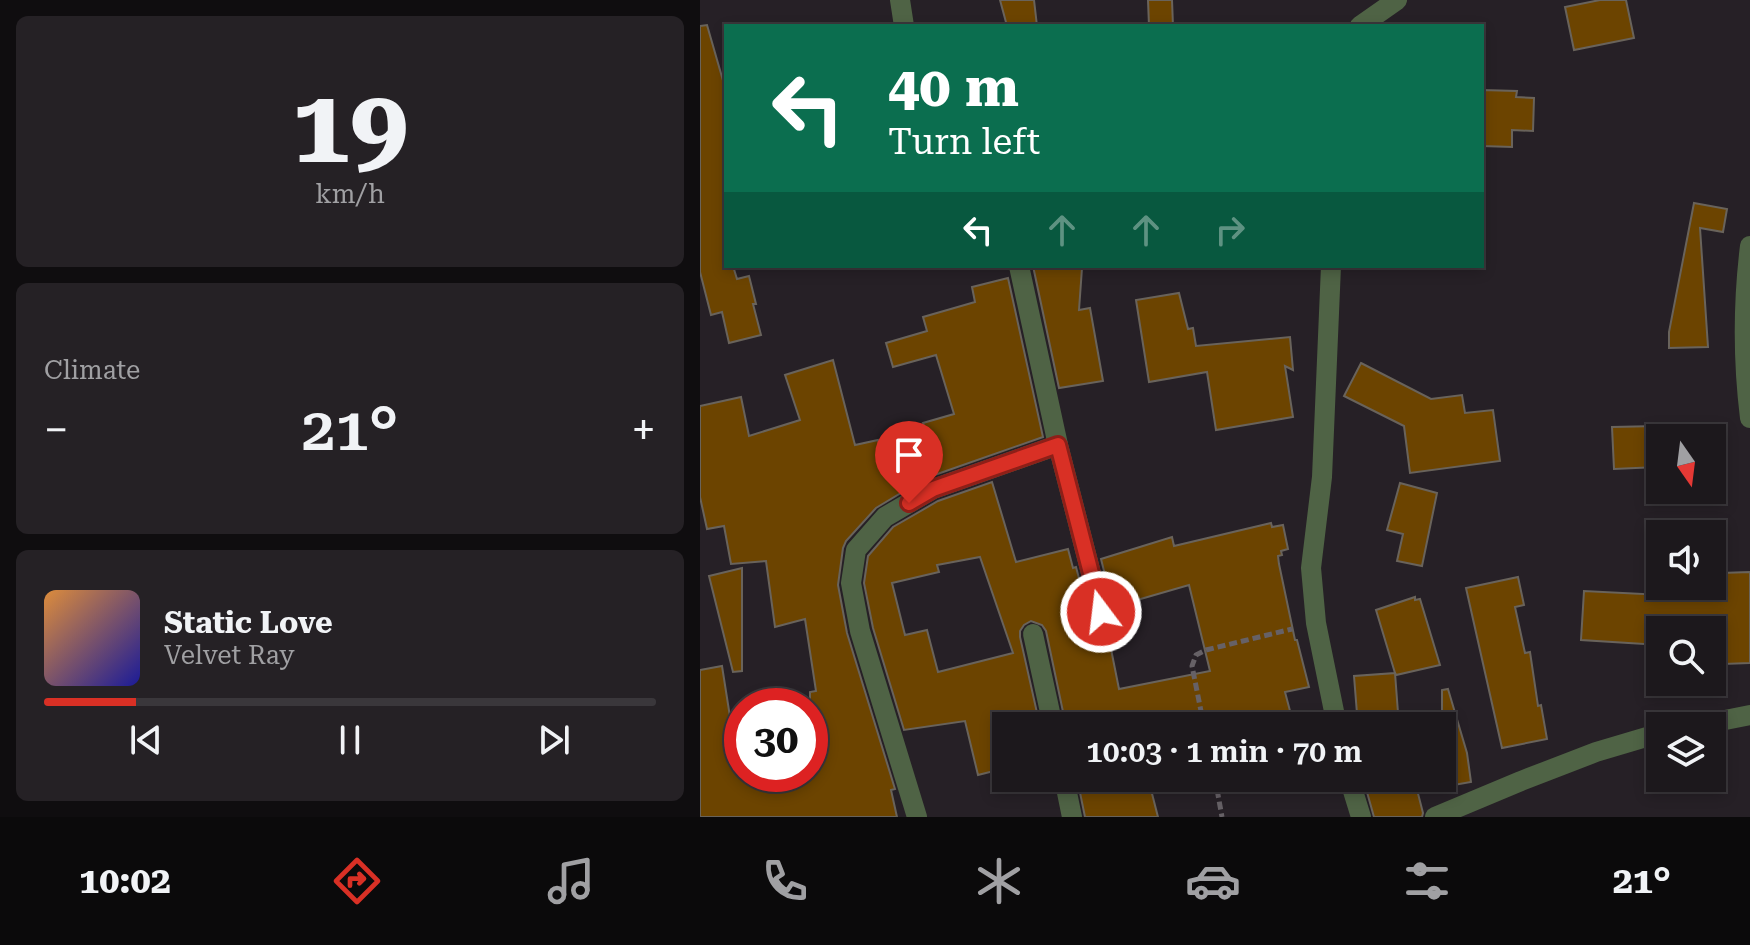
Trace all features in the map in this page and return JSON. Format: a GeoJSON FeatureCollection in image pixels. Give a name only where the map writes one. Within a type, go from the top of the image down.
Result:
{"type":"FeatureCollection","features":[{"type":"Feature","properties":{"kind":"street"},"geometry":{"type":"LineString","coordinates":[[900,0],[904,24]]}},
{"type":"Feature","properties":{"kind":"street"},"geometry":{"type":"LineString","coordinates":[[1363,24],[1397,0]]}},
{"type":"Feature","properties":{"kind":"street"},"geometry":{"type":"LineString","coordinates":[[1750,246],[1744,370],[1750,418]]}},
{"type":"Feature","properties":{"kind":"street"},"geometry":{"type":"LineString","coordinates":[[1019,268],[1058,445],[1101,612]]}},
{"type":"Feature","properties":{"kind":"street"},"geometry":{"type":"LineString","coordinates":[[1331,268],[1322,477],[1311,568],[1316,623],[1334,712]]}},
{"type":"Feature","properties":{"kind":"street"},"geometry":{"type":"LineString","coordinates":[[917,817],[860,631],[851,583],[856,550],[885,517],[933,489],[1058,445]]}},
{"type":"Feature","properties":{"kind":"street"},"geometry":{"type":"LineString","coordinates":[[1033,634],[1050,712]]}},
{"type":"Feature","properties":{"kind":"street"},"geometry":{"type":"LineString","coordinates":[[1726,720],[1750,715]]}},
{"type":"Feature","properties":{"kind":"street"},"geometry":{"type":"LineString","coordinates":[[1448,815],[1596,752],[1646,737]]}},
{"type":"Feature","properties":{"kind":"street"},"geometry":{"type":"LineString","coordinates":[[1067,792],[1072,817]]}},
{"type":"Feature","properties":{"kind":"street"},"geometry":{"type":"LineString","coordinates":[[1353,792],[1361,817]]}},
{"type":"Feature","properties":{"kind":"path"},"geometry":{"type":"LineString","coordinates":[[1201,712],[1192,666],[1196,655],[1316,623]]}},
{"type":"Feature","properties":{"kind":"path"},"geometry":{"type":"LineString","coordinates":[[1218,792],[1222,817]]}},
{"type":"Feature","properties":{"kind":"building"},"geometry":{"type":"Polygon","coordinates":[[[1000,0],[1034,0],[1037,24],[1006,24],[1000,0]]]}},
{"type":"Feature","properties":{"kind":"building"},"geometry":{"type":"Polygon","coordinates":[[[1148,0],[1172,0],[1173,24],[1149,24],[1148,0]]]}},
{"type":"Feature","properties":{"kind":"building"},"geometry":{"type":"Polygon","coordinates":[[[1600,0],[1626,0],[1634,38],[1574,50],[1565,7],[1600,0]]]}},
{"type":"Feature","properties":{"kind":"building"},"geometry":{"type":"Polygon","coordinates":[[[707,25],[724,84],[724,268],[734,268],[737,279],[749,276],[761,335],[729,343],[722,312],[711,315],[700,272],[700,26],[707,25]]]}},
{"type":"Feature","properties":{"kind":"building"},"geometry":{"type":"Polygon","coordinates":[[[1484,90],[1517,91],[1516,97],[1534,98],[1533,131],[1512,130],[1512,147],[1484,146],[1484,90]]]}},
{"type":"Feature","properties":{"kind":"building"},"geometry":{"type":"Polygon","coordinates":[[[1694,203],[1727,209],[1723,232],[1700,228],[1708,347],[1669,348],[1669,332],[1694,203]]]}},
{"type":"Feature","properties":{"kind":"building"},"geometry":{"type":"Polygon","coordinates":[[[1033,268],[1082,268],[1079,310],[1090,308],[1103,381],[1059,388],[1033,268]]]}},
{"type":"Feature","properties":{"kind":"building"},"geometry":{"type":"Polygon","coordinates":[[[1008,278],[1043,437],[926,478],[876,508],[843,548],[838,585],[847,633],[895,789],[891,790],[897,817],[700,817],[700,670],[722,666],[725,688],[724,792],[828,792],[828,688],[816,688],[805,619],[775,627],[766,561],[731,564],[724,526],[707,529],[700,497],[700,406],[741,397],[749,436],[800,420],[785,375],[833,360],[855,445],[878,440],[879,443],[926,431],[923,423],[954,414],[936,355],[893,367],[886,343],[927,331],[923,317],[975,302],[972,287],[1008,278]]]}},
{"type":"Feature","properties":{"kind":"building"},"geometry":{"type":"Polygon","coordinates":[[[1179,293],[1188,329],[1193,328],[1196,346],[1290,337],[1293,370],[1285,366],[1293,417],[1216,430],[1207,372],[1149,382],[1136,300],[1179,293]]]}},
{"type":"Feature","properties":{"kind":"building"},"geometry":{"type":"Polygon","coordinates":[[[1361,363],[1431,399],[1462,395],[1465,413],[1493,410],[1500,461],[1410,473],[1404,426],[1344,396],[1361,363]]]}},
{"type":"Feature","properties":{"kind":"building"},"geometry":{"type":"Polygon","coordinates":[[[1646,426],[1646,468],[1614,469],[1612,427],[1646,426]]]}},
{"type":"Feature","properties":{"kind":"building"},"geometry":{"type":"Polygon","coordinates":[[[992,482],[1016,562],[1068,549],[1089,616],[1097,624],[1106,624],[1119,689],[1210,671],[1189,585],[1113,607],[1101,559],[1172,537],[1174,546],[1271,523],[1272,527],[1283,525],[1288,549],[1278,556],[1279,564],[1295,640],[1309,687],[1285,692],[1290,712],[1063,712],[1046,631],[1042,625],[1031,621],[1024,625],[1020,637],[1037,712],[992,712],[992,772],[978,775],[965,721],[904,730],[873,628],[864,583],[868,556],[893,527],[938,501],[992,482]],[[980,557],[937,565],[939,572],[892,583],[905,635],[927,630],[938,672],[1013,653],[980,557]]]}},
{"type":"Feature","properties":{"kind":"building"},"geometry":{"type":"Polygon","coordinates":[[[1400,483],[1437,493],[1422,566],[1397,561],[1403,534],[1387,530],[1400,483]]]}},
{"type":"Feature","properties":{"kind":"building"},"geometry":{"type":"Polygon","coordinates":[[[742,568],[742,671],[733,672],[709,576],[742,568]]]}},
{"type":"Feature","properties":{"kind":"building"},"geometry":{"type":"Polygon","coordinates":[[[1750,572],[1750,663],[1726,664],[1726,616],[1646,616],[1646,644],[1581,640],[1584,591],[1646,594],[1646,600],[1726,600],[1726,573],[1750,572]]]}},
{"type":"Feature","properties":{"kind":"building"},"geometry":{"type":"Polygon","coordinates":[[[1518,577],[1524,605],[1515,607],[1525,653],[1530,652],[1538,706],[1541,705],[1547,739],[1502,748],[1466,588],[1518,577]]]}},
{"type":"Feature","properties":{"kind":"building"},"geometry":{"type":"Polygon","coordinates":[[[1415,597],[1415,600],[1420,599],[1440,665],[1396,675],[1376,610],[1415,597]]]}},
{"type":"Feature","properties":{"kind":"building"},"geometry":{"type":"Polygon","coordinates":[[[1395,673],[1398,712],[1357,712],[1354,676],[1395,673]]]}},
{"type":"Feature","properties":{"kind":"building"},"geometry":{"type":"Polygon","coordinates":[[[1448,689],[1455,712],[1442,712],[1442,690],[1448,689]]]}},
{"type":"Feature","properties":{"kind":"building"},"geometry":{"type":"Polygon","coordinates":[[[1456,716],[1467,753],[1471,782],[1456,785],[1456,716]]]}},
{"type":"Feature","properties":{"kind":"building"},"geometry":{"type":"Polygon","coordinates":[[[1080,792],[1152,792],[1158,817],[1085,817],[1080,792]]]}},
{"type":"Feature","properties":{"kind":"building"},"geometry":{"type":"Polygon","coordinates":[[[1367,792],[1418,792],[1422,817],[1374,817],[1367,792]]]}},
{"type":"Feature","properties":{"kind":"route"},"geometry":{"type":"LineString","coordinates":[[909,503],[933,489],[1058,445],[1101,612]]}}]}
